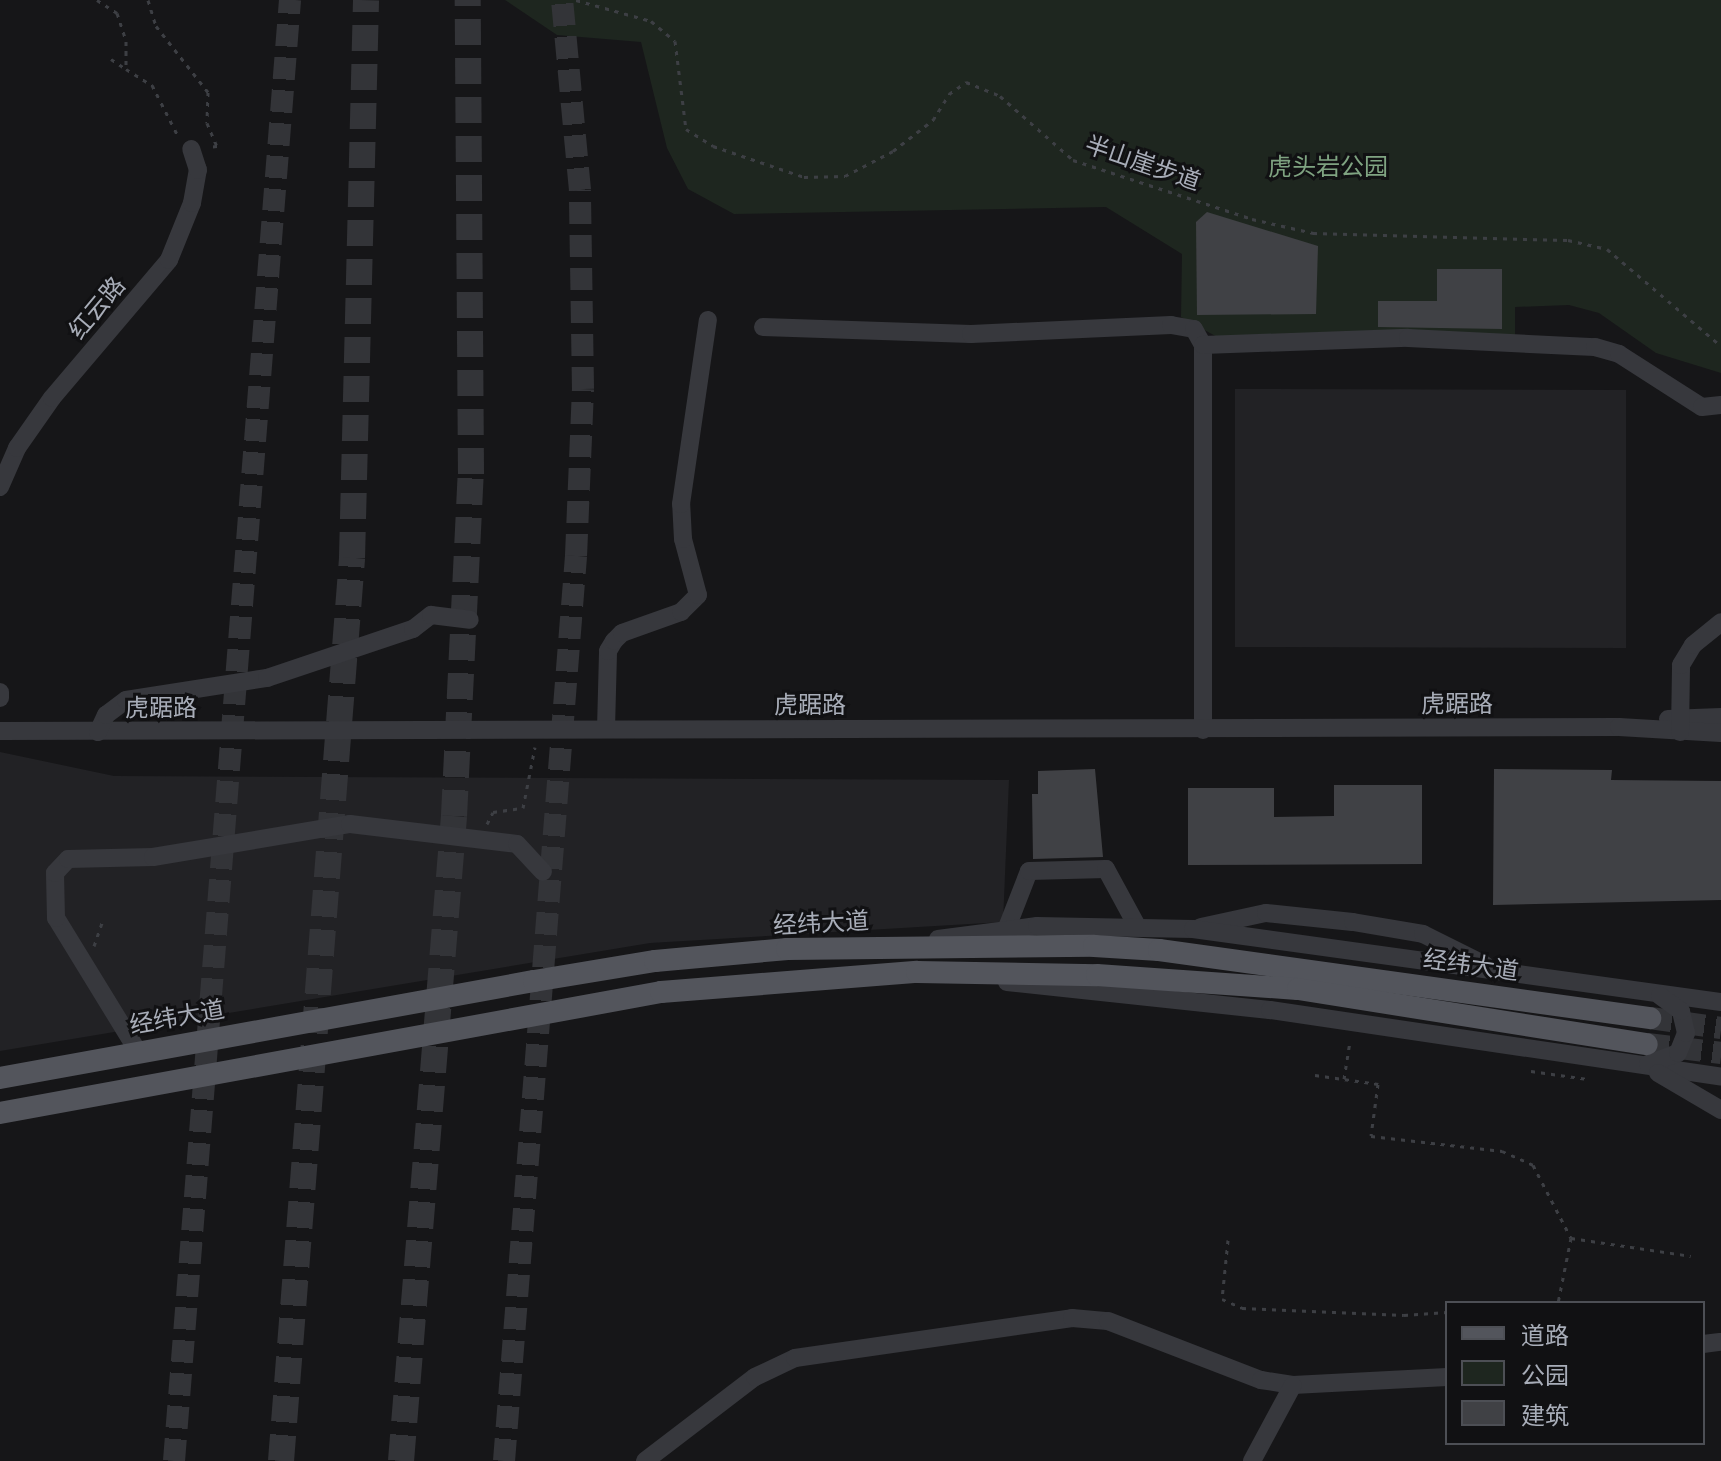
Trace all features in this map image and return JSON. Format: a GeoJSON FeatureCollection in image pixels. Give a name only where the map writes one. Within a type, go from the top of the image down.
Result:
{"type":"FeatureCollection","features":[{"type":"Feature","properties":{"kind":"main road","name":"经纬大道"},"geometry":{"type":"LineString","coordinates":[[0,1078],[137,1050],[655,961],[893,945],[1159,950],[1650,1018]]}},
{"type":"Feature","properties":{"kind":"main road","name":"经纬大道"},"geometry":{"type":"LineString","coordinates":[[0,1113],[646,994],[917,972],[1097,975],[1298,989],[1644,1054]]}},
{"type":"Feature","properties":{"kind":"street","name":"红云路"},"geometry":{"type":"LineString","coordinates":[[0,487],[17,448],[52,398],[169,260],[192,203],[198,170],[191,149]]}},
{"type":"Feature","properties":{"kind":"street"},"geometry":{"type":"LineString","coordinates":[[606,729],[608,651],[614,641],[622,633],[681,612],[698,595],[683,539],[681,504],[708,320]]}},
{"type":"Feature","properties":{"kind":"street"},"geometry":{"type":"LineString","coordinates":[[763,327],[971,334],[1184,326],[1194,329],[1203,345],[1203,730]]}},
{"type":"Feature","properties":{"kind":"street"},"geometry":{"type":"LineString","coordinates":[[1203,345],[1408,338],[1595,347],[1619,354],[1702,407],[1721,405]]}},
{"type":"Feature","properties":{"kind":"street"},"geometry":{"type":"LineString","coordinates":[[98,732],[106,715],[126,700],[267,678],[413,629],[431,615],[470,620]]}},
{"type":"Feature","properties":{"kind":"street"},"geometry":{"type":"LineString","coordinates":[[1680,724],[1681,665],[1693,645],[1721,622]]}},
{"type":"Feature","properties":{"kind":"street","name":"虎踞路"},"geometry":{"type":"LineString","coordinates":[[0,731],[1619,727],[1680,724],[1721,717]]}},
{"type":"Feature","properties":{"kind":"street","name":"虎踞路"},"geometry":{"type":"LineString","coordinates":[[1680,724],[1721,733]]}},
{"type":"Feature","properties":{"kind":"street"},"geometry":{"type":"LineString","coordinates":[[137,1050],[56,918],[55,873],[68,859],[153,857],[350,824],[517,844],[543,872]]}},
{"type":"Feature","properties":{"kind":"street"},"geometry":{"type":"LineString","coordinates":[[1006,930],[1029,871],[1044,870],[1106,869],[1137,926]]}},
{"type":"Feature","properties":{"kind":"street"},"geometry":{"type":"LineString","coordinates":[[1193,929],[1266,913],[1353,922],[1423,934],[1495,970]]}},
{"type":"Feature","properties":{"kind":"street"},"geometry":{"type":"LineString","coordinates":[[893,945],[1006,930],[1137,926],[1193,929],[1658,995],[1712,1000],[1721,993]]}},
{"type":"Feature","properties":{"kind":"street"},"geometry":{"type":"LineString","coordinates":[[1644,1054],[1662,1062],[1678,1053],[1686,1033],[1681,1011],[1658,995]]}},
{"type":"Feature","properties":{"kind":"street"},"geometry":{"type":"LineString","coordinates":[[1644,1054],[1721,1077]]}},
{"type":"Feature","properties":{"kind":"street"},"geometry":{"type":"LineString","coordinates":[[1644,1054],[1721,1110]]}},
{"type":"Feature","properties":{"kind":"street"},"geometry":{"type":"LineString","coordinates":[[645,1461],[755,1377],[795,1358],[946,1332],[1072,1318],[1108,1321],[1261,1380],[1293,1385],[1445,1377]]}},
{"type":"Feature","properties":{"kind":"street"},"geometry":{"type":"LineString","coordinates":[[1252,1461],[1293,1385]]}},
{"type":"Feature","properties":{"kind":"path"},"geometry":{"type":"LineString","coordinates":[[97,0],[117,13],[126,41],[126,69]]}},
{"type":"Feature","properties":{"kind":"path"},"geometry":{"type":"LineString","coordinates":[[111,59],[152,85],[180,140],[191,149],[217,146],[207,123],[208,92],[156,26],[148,0]]}},
{"type":"Feature","properties":{"kind":"path","name":"半山崖步道"},"geometry":{"type":"LineString","coordinates":[[576,0],[651,21],[675,41],[686,129],[713,146],[804,177],[845,176],[893,151],[933,120],[949,94],[966,82],[1000,96],[1073,160],[1252,219],[1313,233],[1568,240],[1607,249],[1721,346]]}},
{"type":"Feature","properties":{"kind":"path"},"geometry":{"type":"LineString","coordinates":[[483,840],[493,812],[523,808],[538,730]]}},
{"type":"Feature","properties":{"kind":"path"},"geometry":{"type":"LineString","coordinates":[[186,1008],[213,1010]]}},
{"type":"Feature","properties":{"kind":"path"},"geometry":{"type":"LineString","coordinates":[[1344,1079],[1350,1036]]}},
{"type":"Feature","properties":{"kind":"path"},"geometry":{"type":"LineString","coordinates":[[1531,1071],[1587,1079]]}},
{"type":"Feature","properties":{"kind":"path"},"geometry":{"type":"LineString","coordinates":[[1315,1075],[1378,1084],[1371,1136],[1502,1151],[1533,1165],[1571,1238],[1558,1301]]}},
{"type":"Feature","properties":{"kind":"path"},"geometry":{"type":"LineString","coordinates":[[1571,1238],[1691,1256]]}},
{"type":"Feature","properties":{"kind":"path"},"geometry":{"type":"LineString","coordinates":[[1228,1240],[1222,1299],[1242,1308],[1404,1315],[1445,1312]]}},
{"type":"Feature","properties":{"kind":"shaded area"},"geometry":{"type":"Polygon","coordinates":[[[1235,389],[1626,390],[1626,648],[1235,647],[1235,389]]]}},
{"type":"Feature","properties":{"kind":"shaded area"},"geometry":{"type":"Polygon","coordinates":[[[0,752],[114,776],[1009,780],[1003,922],[650,943],[0,1051],[0,752]]]}},
{"type":"Feature","properties":{"kind":"green space","name":"虎头岩公园"},"geometry":{"type":"Polygon","coordinates":[[[505,0],[1721,0],[1721,373],[1656,353],[1599,313],[1569,305],[1515,307],[1515,337],[1219,338],[1181,317],[1182,254],[1106,207],[734,214],[688,189],[667,148],[641,42],[557,35],[505,0]]]}},
{"type":"Feature","properties":{"kind":"building"},"geometry":{"type":"Polygon","coordinates":[[[1207,212],[1318,246],[1316,314],[1197,315],[1196,222],[1207,212]]]}},
{"type":"Feature","properties":{"kind":"building"},"geometry":{"type":"Polygon","coordinates":[[[1437,269],[1502,269],[1502,329],[1378,327],[1378,301],[1437,301],[1437,269]]]}},
{"type":"Feature","properties":{"kind":"building"},"geometry":{"type":"Polygon","coordinates":[[[1095,769],[1103,857],[1033,859],[1032,794],[1038,794],[1038,771],[1095,769]]]}},
{"type":"Feature","properties":{"kind":"building"},"geometry":{"type":"Polygon","coordinates":[[[1494,769],[1612,770],[1611,780],[1721,781],[1721,900],[1493,905],[1494,769]]]}},
{"type":"Feature","properties":{"kind":"building"},"geometry":{"type":"Polygon","coordinates":[[[1334,785],[1422,785],[1422,864],[1188,865],[1188,788],[1274,788],[1274,817],[1334,816],[1334,785]]]}},
{"type":"Feature","properties":{"kind":"tunnel"},"geometry":{"type":"LineString","coordinates":[[174,1461],[290,0]]}},
{"type":"Feature","properties":{"kind":"tunnel"},"geometry":{"type":"LineString","coordinates":[[281,1461],[352,558],[366,0]]}},
{"type":"Feature","properties":{"kind":"tunnel"},"geometry":{"type":"LineString","coordinates":[[401,1461],[454,816],[471,474],[468,0]]}},
{"type":"Feature","properties":{"kind":"tunnel"},"geometry":{"type":"LineString","coordinates":[[504,1461],[576,556],[583,389],[580,190],[562,0]]}},
{"type":"Feature","properties":{"kind":"tunnel"},"geometry":{"type":"LineString","coordinates":[[1650,1018],[1721,1028]]}},
{"type":"Feature","properties":{"kind":"tunnel"},"geometry":{"type":"LineString","coordinates":[[1647,1044],[1721,1053]]}}]}
